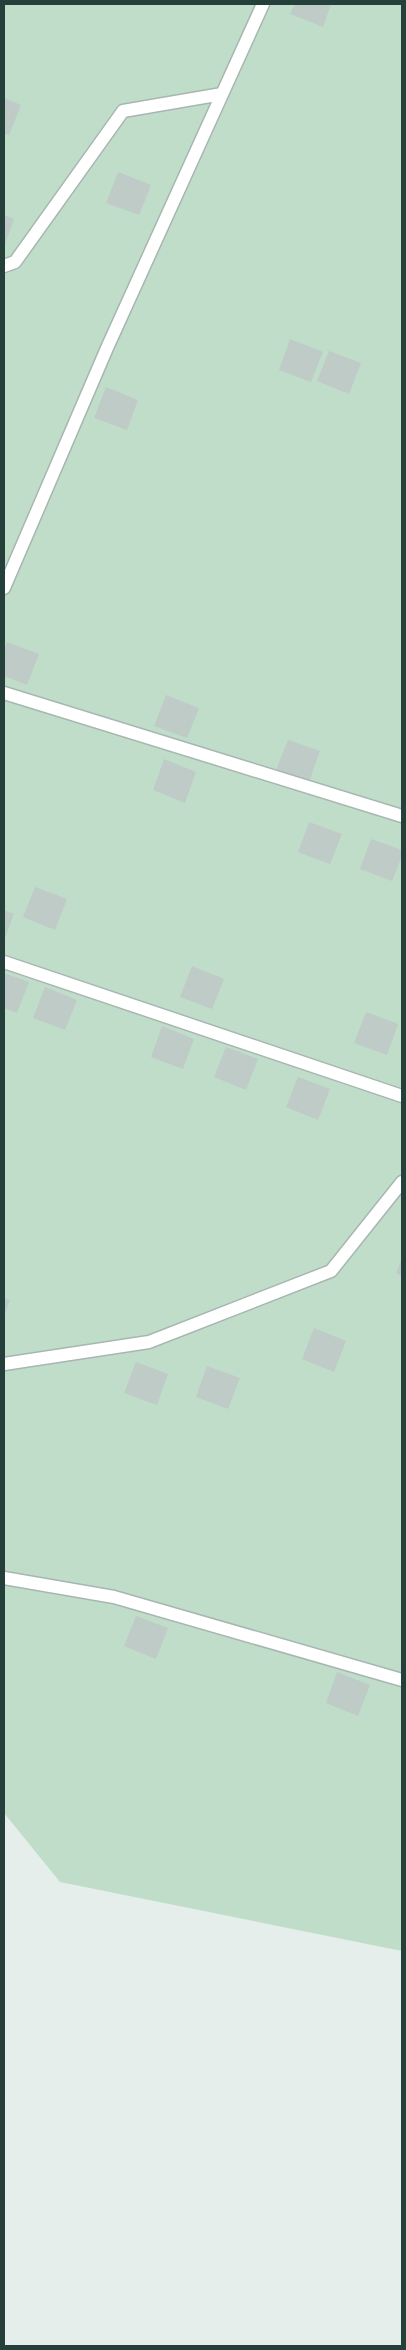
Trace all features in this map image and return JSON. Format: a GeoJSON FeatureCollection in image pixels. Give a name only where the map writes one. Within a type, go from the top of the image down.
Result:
{"type":"FeatureCollection","features":[{"type":"Feature","properties":{"kind":"lane"},"geometry":{"type":"LineString","coordinates":[[4,588],[107,348],[263,4]]}},
{"type":"Feature","properties":{"kind":"lane"},"geometry":{"type":"LineString","coordinates":[[4,266],[15,262],[123,111],[222,94]]}},
{"type":"Feature","properties":{"kind":"lane"},"geometry":{"type":"LineString","coordinates":[[4,693],[402,816]]}},
{"type":"Feature","properties":{"kind":"lane"},"geometry":{"type":"LineString","coordinates":[[4,962],[402,1096]]}},
{"type":"Feature","properties":{"kind":"lane"},"geometry":{"type":"LineString","coordinates":[[4,1364],[148,1342],[331,1271],[402,1182]]}},
{"type":"Feature","properties":{"kind":"lane"},"geometry":{"type":"LineString","coordinates":[[4,1578],[114,1597],[402,1680]]}},
{"type":"Feature","properties":{"kind":"green space"},"geometry":{"type":"Polygon","coordinates":[[[4,4],[402,4],[402,1951],[60,1882],[4,1813],[4,4]]]}},
{"type":"Feature","properties":{"kind":"building"},"geometry":{"type":"Polygon","coordinates":[[[295,4],[331,4],[323,27],[290,14],[295,4]]]}},
{"type":"Feature","properties":{"kind":"building"},"geometry":{"type":"Polygon","coordinates":[[[4,98],[21,105],[9,135],[4,133],[4,98]]]}},
{"type":"Feature","properties":{"kind":"building"},"geometry":{"type":"Polygon","coordinates":[[[118,172],[151,185],[139,215],[106,203],[118,172]]]}},
{"type":"Feature","properties":{"kind":"building"},"geometry":{"type":"Polygon","coordinates":[[[4,215],[14,219],[4,247],[4,215]]]}},
{"type":"Feature","properties":{"kind":"building"},"geometry":{"type":"Polygon","coordinates":[[[290,339],[323,352],[311,382],[279,370],[290,339]]]}},
{"type":"Feature","properties":{"kind":"building"},"geometry":{"type":"Polygon","coordinates":[[[329,351],[361,363],[349,394],[317,381],[329,351]]]}},
{"type":"Feature","properties":{"kind":"building"},"geometry":{"type":"Polygon","coordinates":[[[106,387],[138,400],[127,430],[94,418],[106,387]]]}},
{"type":"Feature","properties":{"kind":"building"},"geometry":{"type":"Polygon","coordinates":[[[7,642],[39,654],[27,685],[4,676],[4,650],[7,642]]]}},
{"type":"Feature","properties":{"kind":"building"},"geometry":{"type":"Polygon","coordinates":[[[166,695],[199,708],[187,738],[154,726],[166,695]]]}},
{"type":"Feature","properties":{"kind":"building"},"geometry":{"type":"Polygon","coordinates":[[[288,740],[320,751],[309,782],[276,770],[288,740]]]}},
{"type":"Feature","properties":{"kind":"building"},"geometry":{"type":"Polygon","coordinates":[[[164,759],[196,772],[185,803],[153,790],[164,759]]]}},
{"type":"Feature","properties":{"kind":"building"},"geometry":{"type":"Polygon","coordinates":[[[309,822],[342,834],[330,864],[298,852],[309,822]]]}},
{"type":"Feature","properties":{"kind":"building"},"geometry":{"type":"Polygon","coordinates":[[[371,839],[402,850],[402,856],[392,881],[360,869],[371,839]]]}},
{"type":"Feature","properties":{"kind":"building"},"geometry":{"type":"Polygon","coordinates":[[[35,887],[67,899],[55,930],[23,917],[35,887]]]}},
{"type":"Feature","properties":{"kind":"building"},"geometry":{"type":"Polygon","coordinates":[[[4,910],[14,914],[4,941],[4,910]]]}},
{"type":"Feature","properties":{"kind":"building"},"geometry":{"type":"Polygon","coordinates":[[[192,966],[224,979],[212,1009],[180,997],[192,966]]]}},
{"type":"Feature","properties":{"kind":"building"},"geometry":{"type":"Polygon","coordinates":[[[4,973],[29,982],[17,1013],[4,1008],[4,973]]]}},
{"type":"Feature","properties":{"kind":"building"},"geometry":{"type":"Polygon","coordinates":[[[45,987],[77,1000],[65,1030],[33,1018],[45,987]]]}},
{"type":"Feature","properties":{"kind":"building"},"geometry":{"type":"Polygon","coordinates":[[[366,1012],[398,1024],[387,1055],[354,1043],[366,1012]]]}},
{"type":"Feature","properties":{"kind":"building"},"geometry":{"type":"Polygon","coordinates":[[[162,1026],[194,1039],[183,1069],[151,1057],[162,1026]]]}},
{"type":"Feature","properties":{"kind":"building"},"geometry":{"type":"Polygon","coordinates":[[[226,1047],[258,1059],[246,1090],[214,1077],[226,1047]]]}},
{"type":"Feature","properties":{"kind":"building"},"geometry":{"type":"Polygon","coordinates":[[[298,1077],[330,1089],[318,1120],[286,1107],[298,1077]]]}},
{"type":"Feature","properties":{"kind":"building"},"geometry":{"type":"Polygon","coordinates":[[[402,1259],[402,1276],[396,1273],[402,1259]]]}},
{"type":"Feature","properties":{"kind":"building"},"geometry":{"type":"Polygon","coordinates":[[[4,1298],[10,1300],[4,1316],[4,1298]]]}},
{"type":"Feature","properties":{"kind":"building"},"geometry":{"type":"Polygon","coordinates":[[[314,1328],[346,1341],[334,1372],[302,1359],[314,1328]]]}},
{"type":"Feature","properties":{"kind":"building"},"geometry":{"type":"Polygon","coordinates":[[[136,1362],[168,1374],[157,1405],[124,1393],[136,1362]]]}},
{"type":"Feature","properties":{"kind":"building"},"geometry":{"type":"Polygon","coordinates":[[[207,1366],[240,1378],[228,1409],[196,1397],[207,1366]]]}},
{"type":"Feature","properties":{"kind":"building"},"geometry":{"type":"Polygon","coordinates":[[[136,1616],[168,1628],[156,1659],[124,1646],[136,1616]]]}},
{"type":"Feature","properties":{"kind":"building"},"geometry":{"type":"Polygon","coordinates":[[[337,1672],[370,1685],[358,1716],[326,1703],[337,1672]]]}}]}
